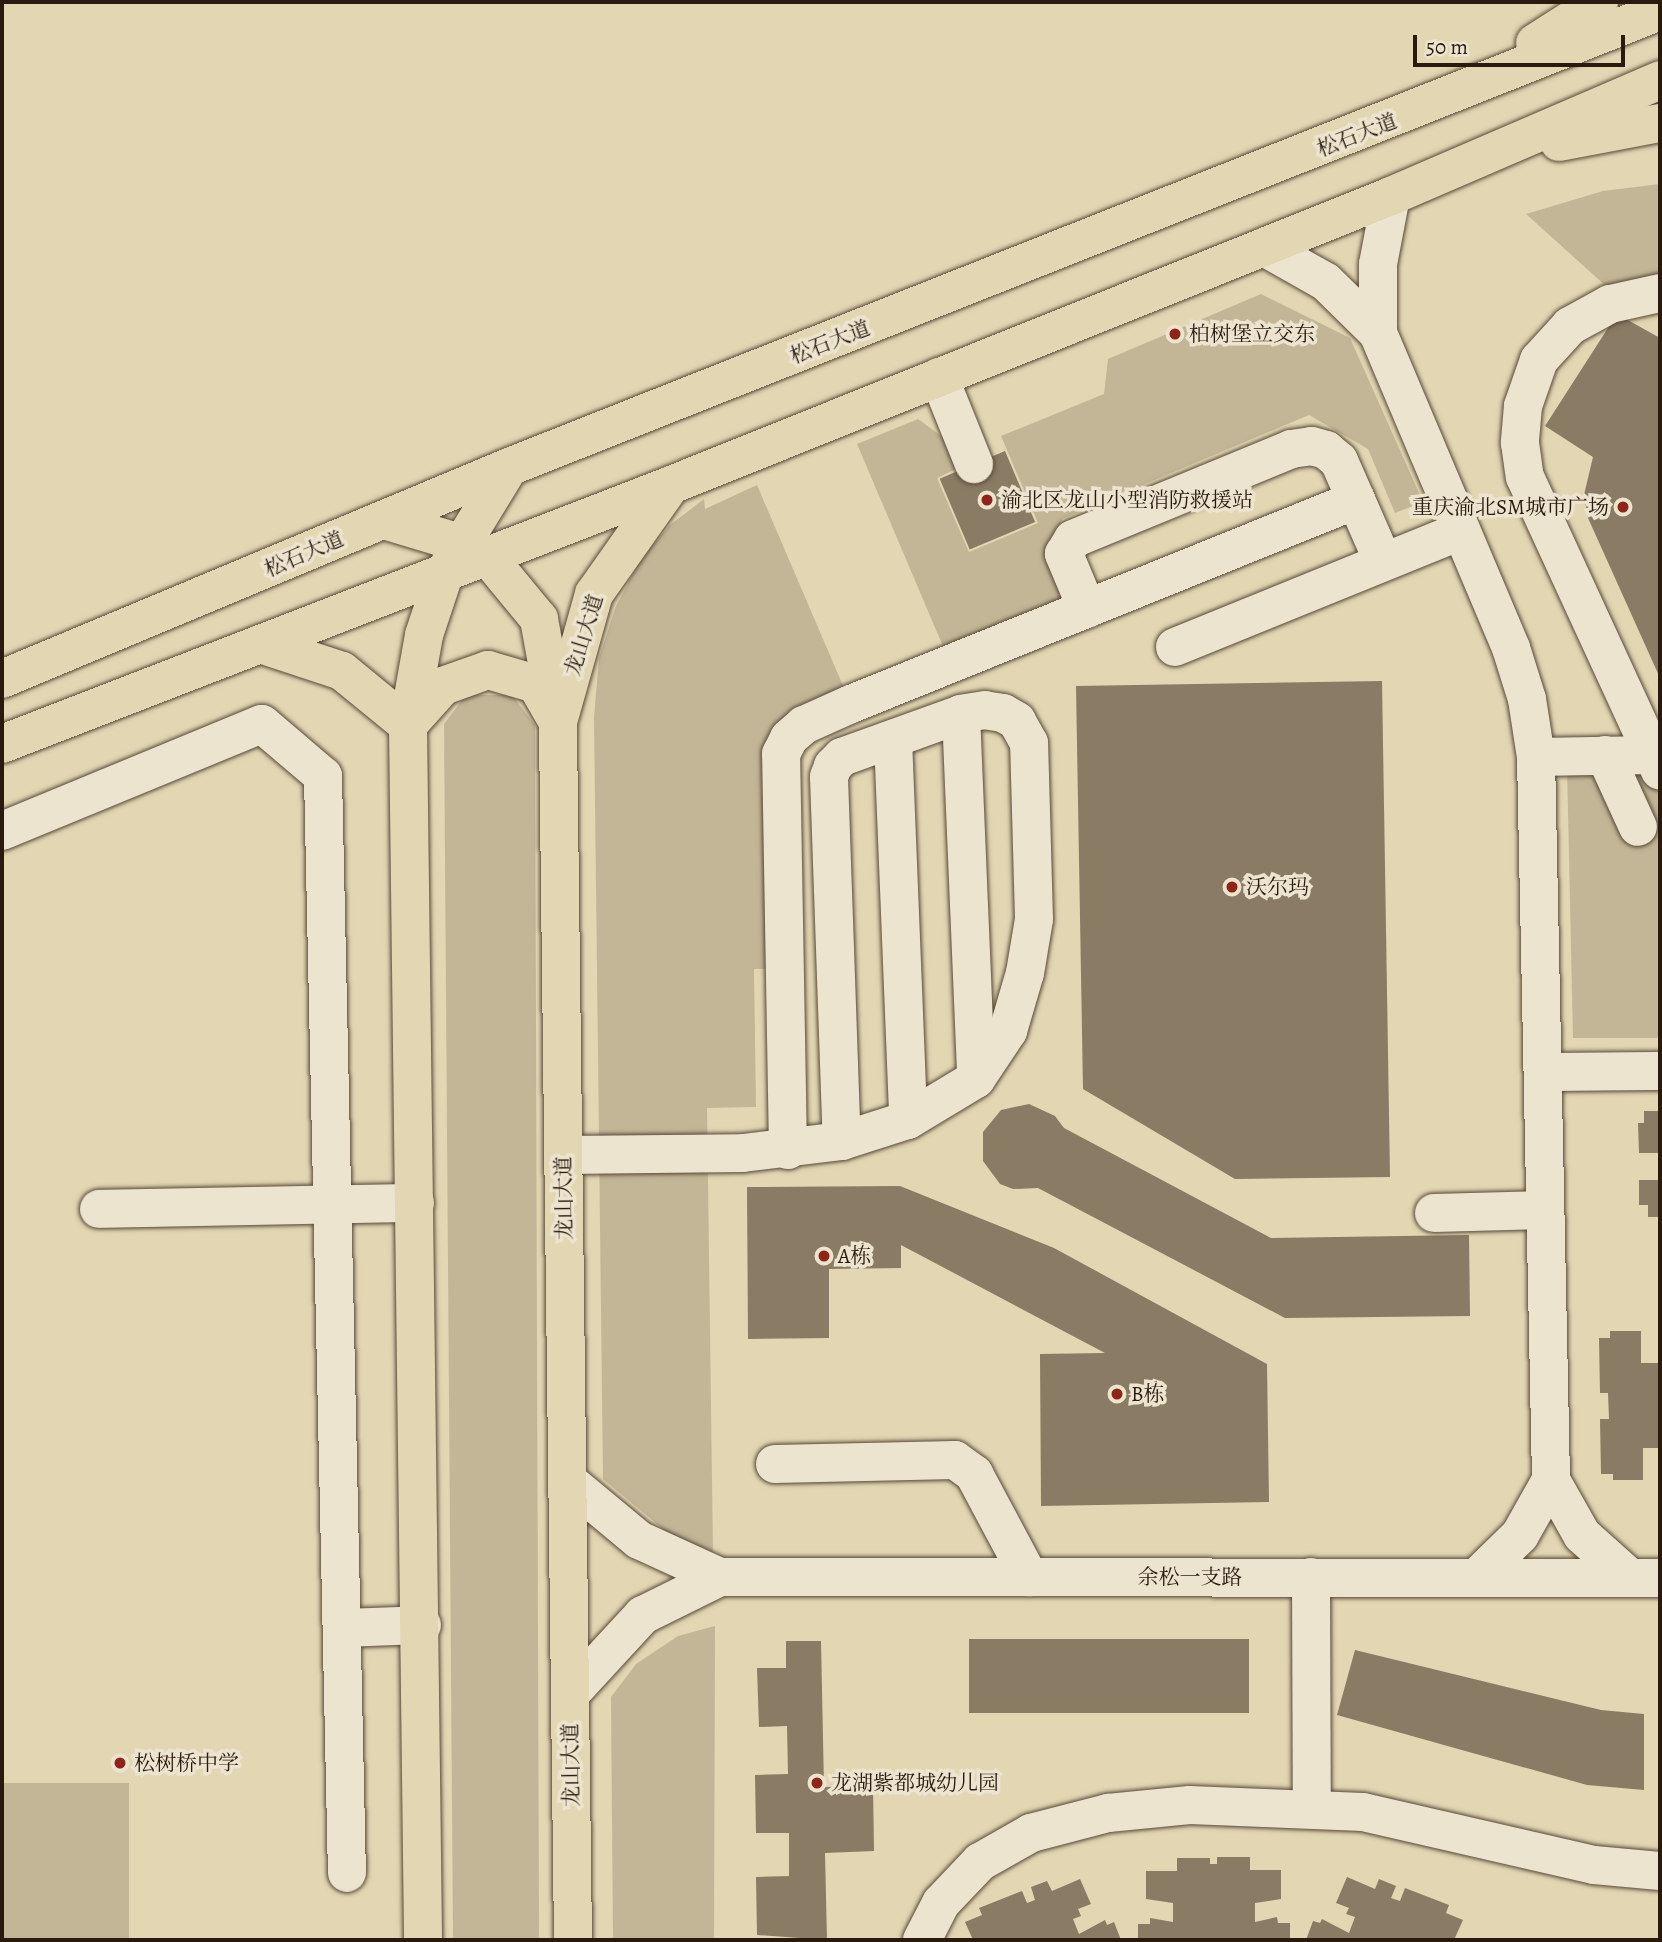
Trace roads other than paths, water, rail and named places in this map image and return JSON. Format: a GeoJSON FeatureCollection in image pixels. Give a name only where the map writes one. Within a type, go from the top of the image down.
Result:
{"type":"FeatureCollection","features":[{"type":"Feature","properties":{"kind":"main road"},"geometry":{"type":"LineString","coordinates":[[1444,101],[1595,6]]}},
{"type":"Feature","properties":{"kind":"main road","name":"松石大道"},"geometry":{"type":"LineString","coordinates":[[2,678],[509,467],[1444,101],[1660,12]]}},
{"type":"Feature","properties":{"kind":"main road"},"geometry":{"type":"LineString","coordinates":[[2,744],[260,644],[464,557],[671,485],[1391,196],[1660,80]]}},
{"type":"Feature","properties":{"kind":"main road"},"geometry":{"type":"LineString","coordinates":[[1468,162],[1660,123]]}},
{"type":"Feature","properties":{"kind":"main road"},"geometry":{"type":"LineString","coordinates":[[423,1940],[422,1625],[408,725],[424,635],[509,467]]}},
{"type":"Feature","properties":{"kind":"main road","name":"龙山大道"},"geometry":{"type":"LineString","coordinates":[[573,1940],[558,722],[594,594],[671,485]]}},
{"type":"Feature","properties":{"kind":"main road"},"geometry":{"type":"LineString","coordinates":[[384,520],[464,557],[539,619],[558,722]]}},
{"type":"Feature","properties":{"kind":"main road"},"geometry":{"type":"LineString","coordinates":[[260,644],[342,671],[408,725]]}},
{"type":"Feature","properties":{"kind":"main road"},"geometry":{"type":"LineString","coordinates":[[408,725],[443,686],[488,670],[536,684],[558,722]]}},
{"type":"Feature","properties":{"kind":"street"},"geometry":{"type":"LineString","coordinates":[[1391,196],[1378,264],[1378,333],[1511,648],[1527,699],[1536,758],[1551,1480],[1582,1535],[1645,1577]]}},
{"type":"Feature","properties":{"kind":"street"},"geometry":{"type":"LineString","coordinates":[[1264,247],[1326,282],[1378,333]]}},
{"type":"Feature","properties":{"kind":"street"},"geometry":{"type":"LineString","coordinates":[[1657,762],[1525,477],[1520,443],[1523,406],[1539,360],[1570,326],[1610,304],[1660,293]]}},
{"type":"Feature","properties":{"kind":"street"},"geometry":{"type":"LineString","coordinates":[[939,377],[974,464]]}},
{"type":"Feature","properties":{"kind":"street"},"geometry":{"type":"LineString","coordinates":[[1087,609],[1064,554],[1073,539],[1291,449],[1312,446],[1326,450],[1339,460],[1383,561]]}},
{"type":"Feature","properties":{"kind":"street"},"geometry":{"type":"LineString","coordinates":[[788,1150],[781,754],[789,738],[804,725],[851,704],[1356,500]]}},
{"type":"Feature","properties":{"kind":"street"},"geometry":{"type":"LineString","coordinates":[[1175,647],[1461,531]]}},
{"type":"Feature","properties":{"kind":"street"},"geometry":{"type":"LineString","coordinates":[[564,1155],[788,1150],[842,1141],[908,1121],[976,1079],[1008,1031],[1026,973],[1034,919],[1029,743],[1017,721],[1003,713],[961,714],[842,757],[829,777],[842,1141]]}},
{"type":"Feature","properties":{"kind":"street"},"geometry":{"type":"LineString","coordinates":[[961,714],[976,1079]]}},
{"type":"Feature","properties":{"kind":"street"},"geometry":{"type":"LineString","coordinates":[[2,831],[262,724],[323,776],[347,1873]]}},
{"type":"Feature","properties":{"kind":"street"},"geometry":{"type":"LineString","coordinates":[[893,739],[908,1121]]}},
{"type":"Feature","properties":{"kind":"street"},"geometry":{"type":"LineString","coordinates":[[1536,758],[1605,755],[1657,762]]}},
{"type":"Feature","properties":{"kind":"street"},"geometry":{"type":"LineString","coordinates":[[1605,755],[1638,827]]}},
{"type":"Feature","properties":{"kind":"street"},"geometry":{"type":"LineString","coordinates":[[1543,1072],[1660,1071]]}},
{"type":"Feature","properties":{"kind":"street"},"geometry":{"type":"LineString","coordinates":[[99,1209],[415,1203]]}},
{"type":"Feature","properties":{"kind":"street"},"geometry":{"type":"LineString","coordinates":[[1434,1213],[1545,1210]]}},
{"type":"Feature","properties":{"kind":"street"},"geometry":{"type":"LineString","coordinates":[[775,1464],[955,1460],[974,1474],[1029,1577]]}},
{"type":"Feature","properties":{"kind":"street"},"geometry":{"type":"LineString","coordinates":[[1477,1577],[1520,1535],[1551,1480]]}},
{"type":"Feature","properties":{"kind":"street"},"geometry":{"type":"LineString","coordinates":[[568,1481],[639,1540],[720,1577]]}},
{"type":"Feature","properties":{"kind":"street"},"geometry":{"type":"LineString","coordinates":[[570,1694],[643,1615],[720,1577]]}},
{"type":"Feature","properties":{"kind":"street","name":"余松一支路"},"geometry":{"type":"LineString","coordinates":[[720,1577],[1645,1577]]}},
{"type":"Feature","properties":{"kind":"street"},"geometry":{"type":"LineString","coordinates":[[1311,1577],[1312,1808]]}},
{"type":"Feature","properties":{"kind":"street"},"geometry":{"type":"LineString","coordinates":[[342,1628],[422,1625]]}},
{"type":"Feature","properties":{"kind":"street"},"geometry":{"type":"LineString","coordinates":[[922,1940],[940,1903],[980,1862],[1031,1833],[1108,1814],[1190,1804],[1363,1812],[1594,1865],[1660,1871]]}},
{"type":"Feature","properties":{"kind":"place","name":"柏树堡立交东"},"geometry":{"type":"Point","coordinates":[1175,334]}},
{"type":"Feature","properties":{"kind":"place","name":"渝北区龙山小型消防救援站"},"geometry":{"type":"Point","coordinates":[987,500]}},
{"type":"Feature","properties":{"kind":"place","name":"重庆渝北SM城市广场"},"geometry":{"type":"Point","coordinates":[1623,507]}},
{"type":"Feature","properties":{"kind":"place","name":"沃尔玛"},"geometry":{"type":"Point","coordinates":[1232,887]}},
{"type":"Feature","properties":{"kind":"place","name":"A栋"},"geometry":{"type":"Point","coordinates":[824,1256]}},
{"type":"Feature","properties":{"kind":"place","name":"B栋"},"geometry":{"type":"Point","coordinates":[1117,1394]}},
{"type":"Feature","properties":{"kind":"place","name":"松树桥中学"},"geometry":{"type":"Point","coordinates":[120,1763]}},
{"type":"Feature","properties":{"kind":"place","name":"龙湖紫都城幼儿园"},"geometry":{"type":"Point","coordinates":[817,1783]}}]}
